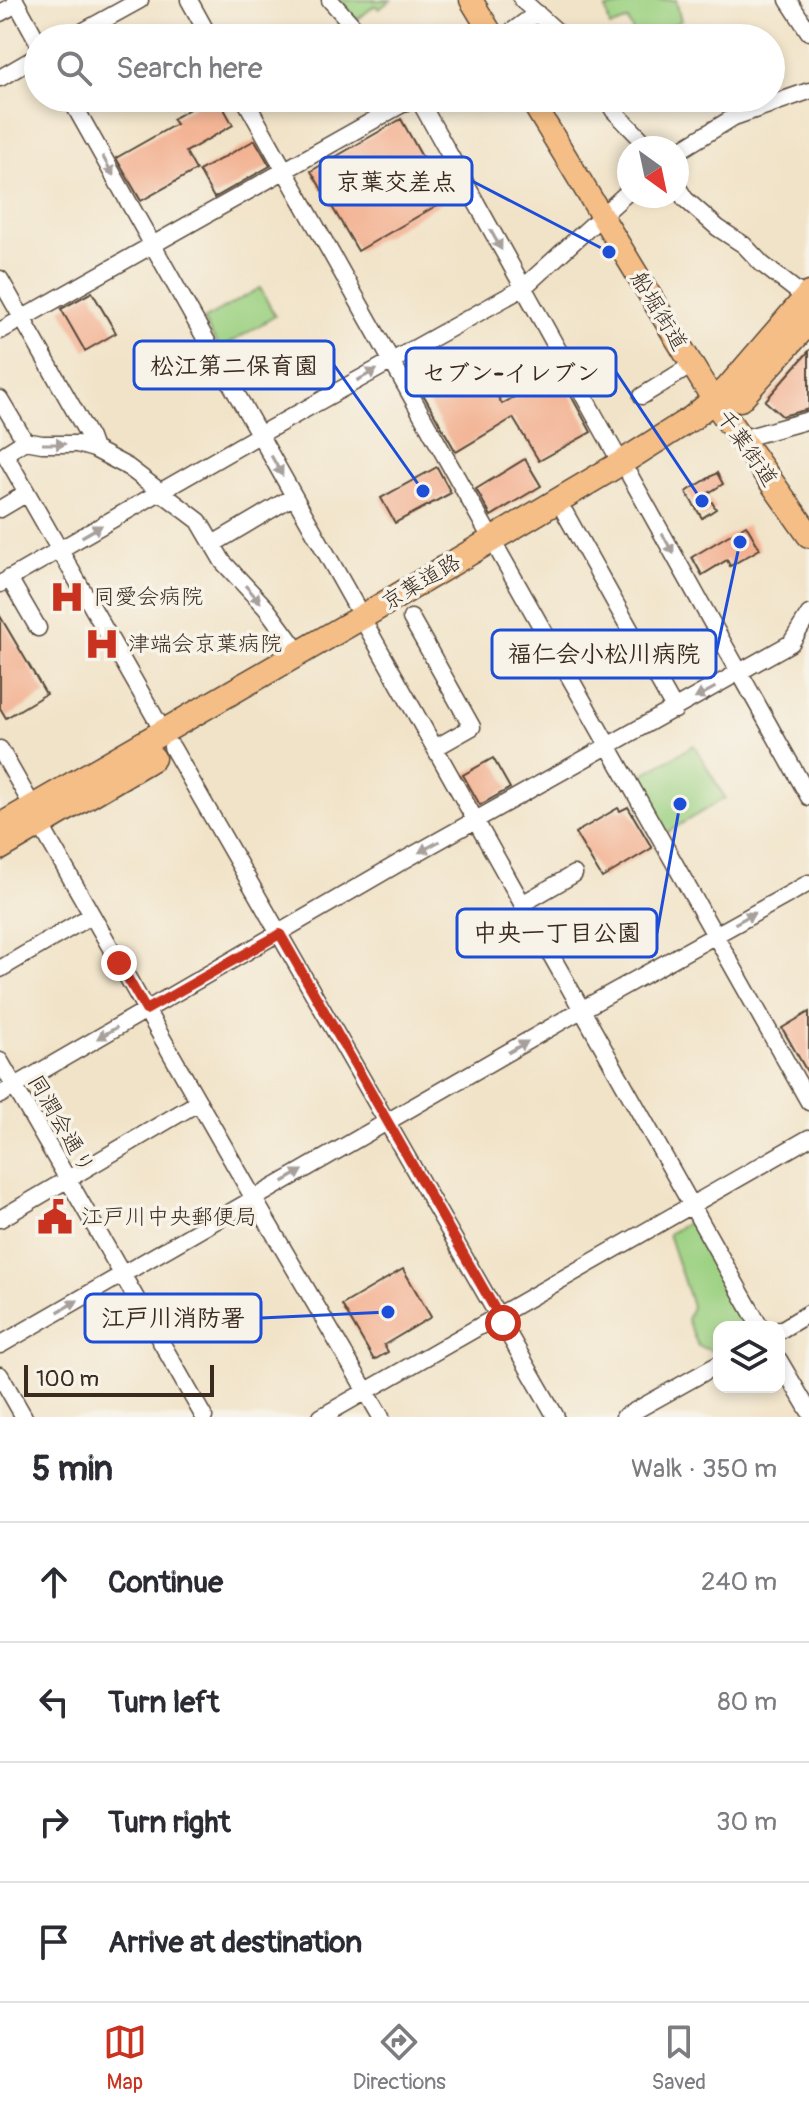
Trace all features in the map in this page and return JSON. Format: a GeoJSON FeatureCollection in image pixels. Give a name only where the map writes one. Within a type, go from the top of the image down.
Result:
{"type":"FeatureCollection","features":[{"type":"Feature","properties":{"kind":"highway","name":"京葉道路"},"geometry":{"type":"LineString","coordinates":[[496,546],[565,513],[749,389],[808,313]]}},
{"type":"Feature","properties":{"kind":"highway","name":"千葉街道"},"geometry":{"type":"LineString","coordinates":[[718,407],[809,535]]}},
{"type":"Feature","properties":{"kind":"highway","name":"京葉道路"},"geometry":{"type":"LineString","coordinates":[[0,848],[37,816],[168,740],[300,654],[365,623],[626,469]]}},
{"type":"Feature","properties":{"kind":"highway","name":"京葉道路"},"geometry":{"type":"LineString","coordinates":[[168,740],[296,675],[365,623]]}},
{"type":"Feature","properties":{"kind":"highway","name":"京葉道路"},"geometry":{"type":"LineString","coordinates":[[0,826],[37,816]]}},
{"type":"Feature","properties":{"kind":"main road"},"geometry":{"type":"LineString","coordinates":[[471,0],[486,24]]}},
{"type":"Feature","properties":{"kind":"main road","name":"船堀街道"},"geometry":{"type":"LineString","coordinates":[[539,112],[718,407]]}},
{"type":"Feature","properties":{"kind":"street"},"geometry":{"type":"LineString","coordinates":[[96,24],[140,0]]}},
{"type":"Feature","properties":{"kind":"street"},"geometry":{"type":"LineString","coordinates":[[189,0],[202,24]]}},
{"type":"Feature","properties":{"kind":"street"},"geometry":{"type":"LineString","coordinates":[[330,0],[351,24]]}},
{"type":"Feature","properties":{"kind":"street"},"geometry":{"type":"LineString","coordinates":[[522,0],[549,24]]}},
{"type":"Feature","properties":{"kind":"street"},"geometry":{"type":"LineString","coordinates":[[788,0],[809,32]]}},
{"type":"Feature","properties":{"kind":"street"},"geometry":{"type":"LineString","coordinates":[[0,13],[16,2],[28,24]]}},
{"type":"Feature","properties":{"kind":"street"},"geometry":{"type":"LineString","coordinates":[[522,24],[537,13]]}},
{"type":"Feature","properties":{"kind":"street"},"geometry":{"type":"LineString","coordinates":[[0,78],[24,64]]}},
{"type":"Feature","properties":{"kind":"street"},"geometry":{"type":"LineString","coordinates":[[785,99],[809,91]]}},
{"type":"Feature","properties":{"kind":"street"},"geometry":{"type":"LineString","coordinates":[[78,112],[757,1321]]}},
{"type":"Feature","properties":{"kind":"street"},"geometry":{"type":"LineString","coordinates":[[252,112],[809,1102]]}},
{"type":"Feature","properties":{"kind":"street"},"geometry":{"type":"LineString","coordinates":[[0,331],[389,112]]}},
{"type":"Feature","properties":{"kind":"street"},"geometry":{"type":"LineString","coordinates":[[423,112],[809,797]]}},
{"type":"Feature","properties":{"kind":"street"},"geometry":{"type":"LineString","coordinates":[[615,112],[638,136]]}},
{"type":"Feature","properties":{"kind":"street"},"geometry":{"type":"LineString","coordinates":[[689,145],[734,117],[748,112]]}},
{"type":"Feature","properties":{"kind":"street"},"geometry":{"type":"LineString","coordinates":[[38,628],[4,581],[523,288],[617,202]]}},
{"type":"Feature","properties":{"kind":"street"},"geometry":{"type":"LineString","coordinates":[[689,203],[718,228],[744,245],[808,313]]}},
{"type":"Feature","properties":{"kind":"street"},"geometry":{"type":"LineString","coordinates":[[0,279],[94,449]]}},
{"type":"Feature","properties":{"kind":"street"},"geometry":{"type":"LineString","coordinates":[[642,396],[692,365]]}},
{"type":"Feature","properties":{"kind":"street"},"geometry":{"type":"LineString","coordinates":[[0,399],[25,441]]}},
{"type":"Feature","properties":{"kind":"street"},"geometry":{"type":"LineString","coordinates":[[741,439],[809,420]]}},
{"type":"Feature","properties":{"kind":"street"},"geometry":{"type":"LineString","coordinates":[[300,654],[266,608],[223,562],[199,521],[128,467],[94,449],[77,444],[25,441],[6,453],[556,1417]]}},
{"type":"Feature","properties":{"kind":"street"},"geometry":{"type":"LineString","coordinates":[[0,509],[27,493]]}},
{"type":"Feature","properties":{"kind":"street"},"geometry":{"type":"LineString","coordinates":[[213,544],[294,496]]}},
{"type":"Feature","properties":{"kind":"street"},"geometry":{"type":"LineString","coordinates":[[565,513],[675,710]]}},
{"type":"Feature","properties":{"kind":"street"},"geometry":{"type":"LineString","coordinates":[[7,1090],[791,643],[809,614]]}},
{"type":"Feature","properties":{"kind":"street"},"geometry":{"type":"LineString","coordinates":[[411,618],[472,727],[435,748]]}},
{"type":"Feature","properties":{"kind":"street"},"geometry":{"type":"LineString","coordinates":[[0,749],[146,1010],[381,1417]]}},
{"type":"Feature","properties":{"kind":"street"},"geometry":{"type":"LineString","coordinates":[[522,904],[574,874]]}},
{"type":"Feature","properties":{"kind":"street"},"geometry":{"type":"LineString","coordinates":[[0,1345],[581,1010],[809,883]]}},
{"type":"Feature","properties":{"kind":"street"},"geometry":{"type":"LineString","coordinates":[[0,969],[92,915]]}},
{"type":"Feature","properties":{"kind":"street","name":"同潤会通り"},"geometry":{"type":"LineString","coordinates":[[0,1061],[7,1090],[68,1179],[204,1417]]}},
{"type":"Feature","properties":{"kind":"street"},"geometry":{"type":"LineString","coordinates":[[0,1219],[199,1102]]}},
{"type":"Feature","properties":{"kind":"street"},"geometry":{"type":"LineString","coordinates":[[321,1417],[809,1138]]}},
{"type":"Feature","properties":{"kind":"street"},"geometry":{"type":"LineString","coordinates":[[785,1327],[809,1313]]}},
{"type":"Feature","properties":{"kind":"street"},"geometry":{"type":"LineString","coordinates":[[624,1417],[713,1367]]}},
{"type":"Feature","properties":{"kind":"street"},"geometry":{"type":"LineString","coordinates":[[785,1370],[809,1411]]}},
{"type":"Feature","properties":{"kind":"street"},"geometry":{"type":"LineString","coordinates":[[0,1375],[24,1417]]}},
{"type":"Feature","properties":{"kind":"green space"},"geometry":{"type":"Polygon","coordinates":[[[340,0],[391,0],[379,9],[375,5],[357,20],[340,0]]]}},
{"type":"Feature","properties":{"kind":"green space"},"geometry":{"type":"Polygon","coordinates":[[[650,0],[676,0],[681,21],[674,24],[630,24],[628,20],[609,24],[606,9],[650,0]]]}},
{"type":"Feature","properties":{"kind":"green space"},"geometry":{"type":"Polygon","coordinates":[[[260,288],[275,316],[220,349],[203,320],[260,288]]]}},
{"type":"Feature","properties":{"kind":"green space"},"geometry":{"type":"Polygon","coordinates":[[[694,745],[725,798],[664,834],[633,780],[694,745]]]}},
{"type":"Feature","properties":{"kind":"green space"},"geometry":{"type":"Polygon","coordinates":[[[689,1222],[747,1321],[713,1321],[712,1351],[698,1346],[687,1320],[692,1306],[668,1234],[689,1222]]]}},
{"type":"Feature","properties":{"kind":"building"},"geometry":{"type":"Polygon","coordinates":[[[184,112],[226,112],[233,125],[186,152],[196,170],[141,201],[116,158],[176,124],[172,119],[184,112]]]}},
{"type":"Feature","properties":{"kind":"building"},"geometry":{"type":"Polygon","coordinates":[[[401,119],[446,200],[358,251],[311,171],[401,119]]]}},
{"type":"Feature","properties":{"kind":"building"},"geometry":{"type":"Polygon","coordinates":[[[255,140],[270,166],[214,198],[199,171],[255,140]]]}},
{"type":"Feature","properties":{"kind":"building"},"geometry":{"type":"Polygon","coordinates":[[[92,292],[116,333],[85,351],[61,309],[92,292]]]}},
{"type":"Feature","properties":{"kind":"building"},"geometry":{"type":"Polygon","coordinates":[[[809,351],[809,409],[782,416],[765,401],[809,351]]]}},
{"type":"Feature","properties":{"kind":"building"},"geometry":{"type":"Polygon","coordinates":[[[473,354],[502,404],[521,393],[515,383],[542,367],[548,377],[558,372],[591,432],[539,461],[513,418],[456,452],[419,387],[473,354]]]}},
{"type":"Feature","properties":{"kind":"building"},"geometry":{"type":"Polygon","coordinates":[[[525,459],[541,486],[491,516],[476,489],[525,459]]]}},
{"type":"Feature","properties":{"kind":"building"},"geometry":{"type":"Polygon","coordinates":[[[437,467],[451,493],[395,523],[381,498],[437,467]]]}},
{"type":"Feature","properties":{"kind":"building"},"geometry":{"type":"Polygon","coordinates":[[[717,473],[723,484],[707,494],[716,509],[702,518],[686,492],[717,473]]]}},
{"type":"Feature","properties":{"kind":"building"},"geometry":{"type":"Polygon","coordinates":[[[746,525],[760,549],[730,566],[727,560],[702,575],[692,557],[746,525]]]}},
{"type":"Feature","properties":{"kind":"building"},"geometry":{"type":"Polygon","coordinates":[[[0,616],[46,694],[6,718],[0,708],[0,616]]]}},
{"type":"Feature","properties":{"kind":"building"},"geometry":{"type":"Polygon","coordinates":[[[493,758],[510,788],[480,805],[463,775],[493,758]]]}},
{"type":"Feature","properties":{"kind":"building"},"geometry":{"type":"Polygon","coordinates":[[[628,807],[652,848],[602,878],[575,833],[618,808],[620,811],[628,807]]]}},
{"type":"Feature","properties":{"kind":"building"},"geometry":{"type":"Polygon","coordinates":[[[809,1012],[809,1075],[782,1028],[809,1012]]]}},
{"type":"Feature","properties":{"kind":"building"},"geometry":{"type":"Polygon","coordinates":[[[403,1269],[431,1317],[384,1345],[388,1352],[374,1360],[342,1305],[403,1269]]]}},
{"type":"Feature","properties":{"kind":"place","name":"京葉交差点"},"geometry":{"type":"Point","coordinates":[609,252]}},
{"type":"Feature","properties":{"kind":"place","name":"松江第二保育園"},"geometry":{"type":"Point","coordinates":[423,491]}},
{"type":"Feature","properties":{"kind":"place","name":"セブン-イレブン"},"geometry":{"type":"Point","coordinates":[702,501]}},
{"type":"Feature","properties":{"kind":"place","name":"福仁会小松川病院"},"geometry":{"type":"Point","coordinates":[740,542]}},
{"type":"Feature","properties":{"kind":"place","name":"同愛会病院"},"geometry":{"type":"Point","coordinates":[67,597]}},
{"type":"Feature","properties":{"kind":"place","name":"津端会京葉病院"},"geometry":{"type":"Point","coordinates":[102,644]}},
{"type":"Feature","properties":{"kind":"place","name":"中央一丁目公園"},"geometry":{"type":"Point","coordinates":[680,804]}},
{"type":"Feature","properties":{"kind":"place","name":"江戸川中央郵便局"},"geometry":{"type":"Point","coordinates":[55,1217]}},
{"type":"Feature","properties":{"kind":"place","name":"江戸川消防署"},"geometry":{"type":"Point","coordinates":[388,1312]}},
{"type":"Feature","properties":{"kind":"route"},"geometry":{"type":"LineString","coordinates":[[119,963],[146,1010],[280,934],[503,1323]]}}]}
